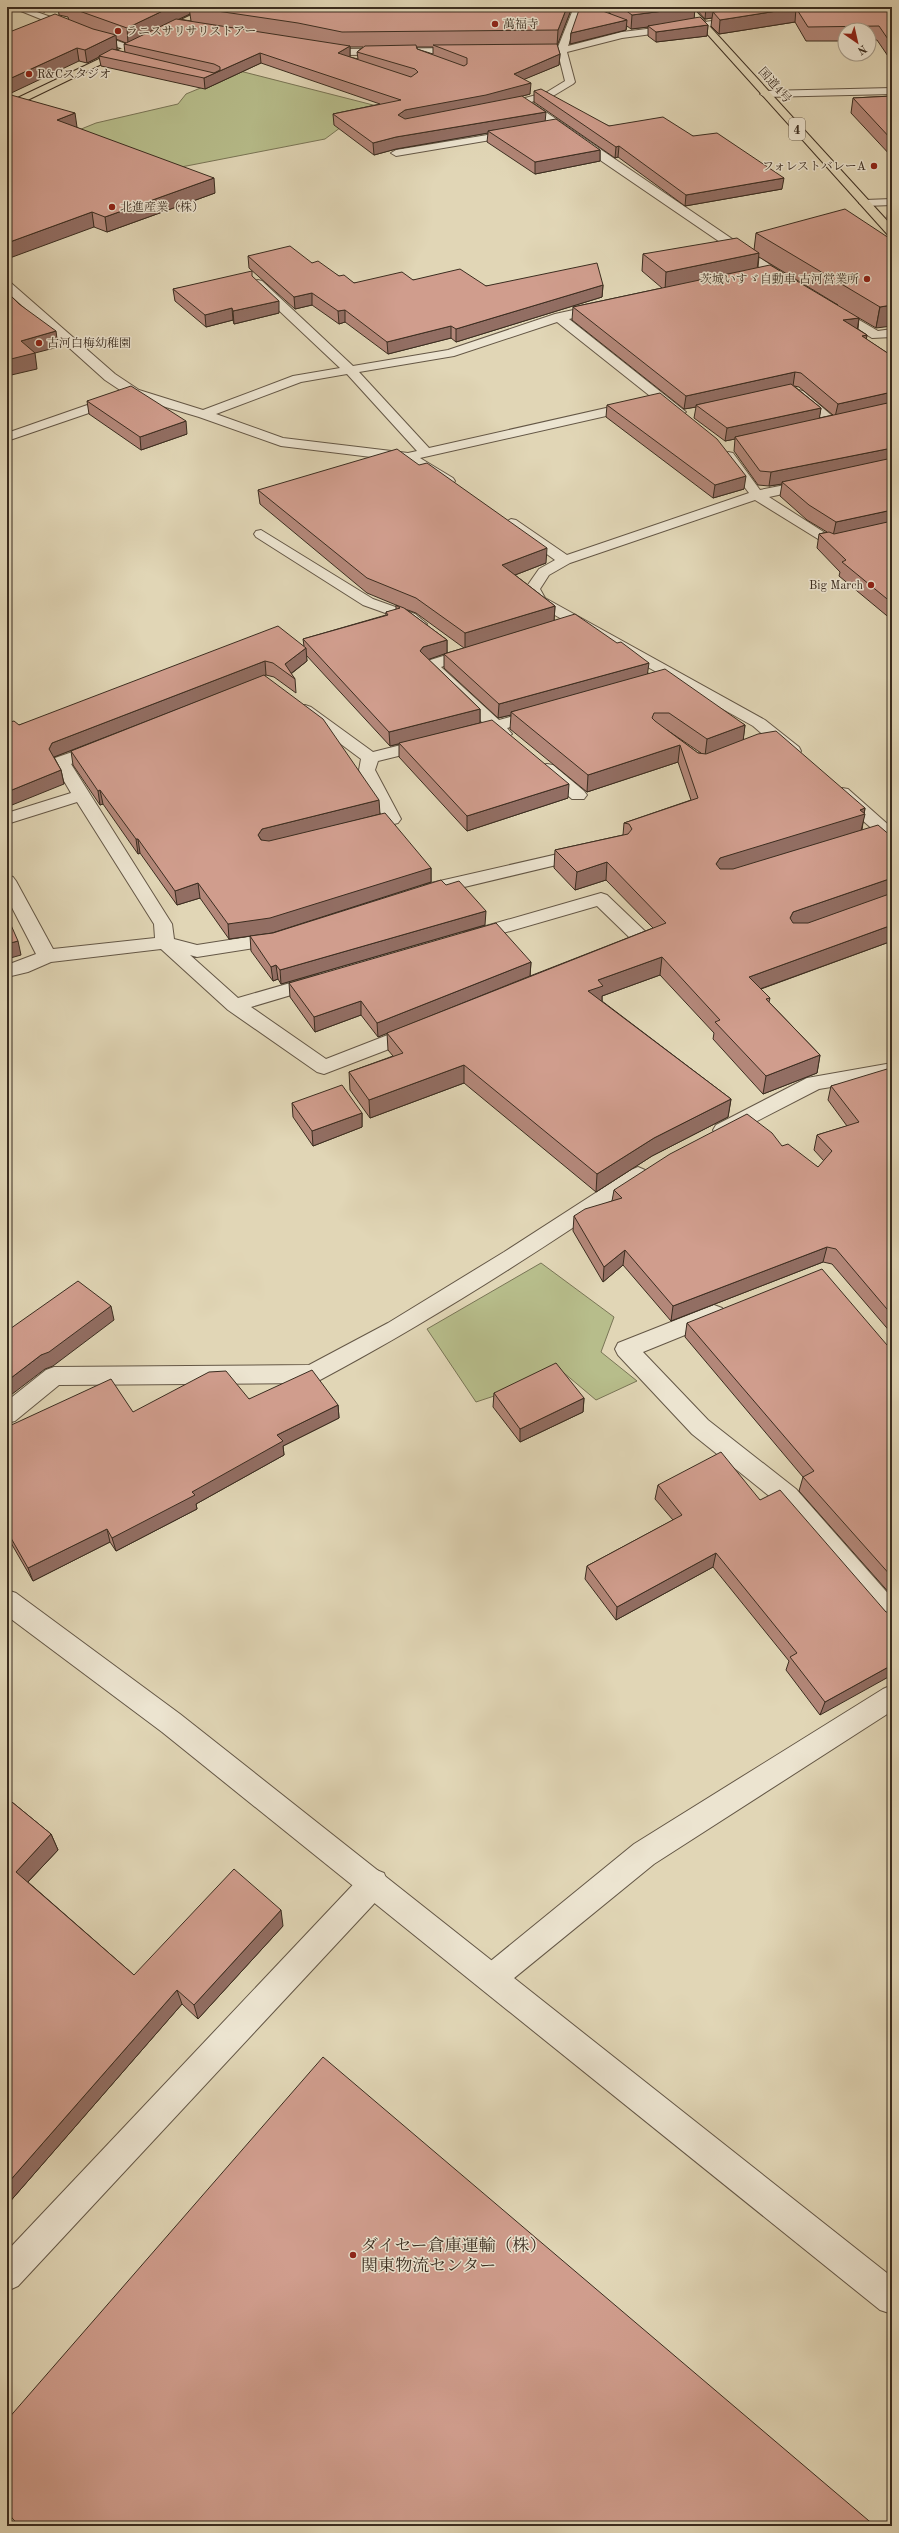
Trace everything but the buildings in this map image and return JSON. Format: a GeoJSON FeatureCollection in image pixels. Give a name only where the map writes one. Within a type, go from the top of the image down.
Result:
{"type":"FeatureCollection","features":[{"type":"Feature","properties":{"kind":"main road"},"geometry":{"type":"LineString","coordinates":[[7,107],[215,7]]}},
{"type":"Feature","properties":{"kind":"main road","name":"国道4号"},"geometry":{"type":"LineString","coordinates":[[687,7],[892,233]]}},
{"type":"Feature","properties":{"kind":"street"},"geometry":{"type":"LineString","coordinates":[[19,7],[98,39],[132,48]]}},
{"type":"Feature","properties":{"kind":"street"},"geometry":{"type":"LineString","coordinates":[[509,105],[550,94],[570,82],[562,50],[578,7]]}},
{"type":"Feature","properties":{"kind":"street"},"geometry":{"type":"LineString","coordinates":[[42,17],[56,12]]}},
{"type":"Feature","properties":{"kind":"street"},"geometry":{"type":"LineString","coordinates":[[516,50],[562,50],[622,35],[755,17]]}},
{"type":"Feature","properties":{"kind":"street"},"geometry":{"type":"LineString","coordinates":[[178,26],[194,27]]}},
{"type":"Feature","properties":{"kind":"street"},"geometry":{"type":"LineString","coordinates":[[313,46],[342,52],[470,51]]}},
{"type":"Feature","properties":{"kind":"street"},"geometry":{"type":"LineString","coordinates":[[346,63],[369,52]]}},
{"type":"Feature","properties":{"kind":"street"},"geometry":{"type":"LineString","coordinates":[[409,52],[436,62]]}},
{"type":"Feature","properties":{"kind":"street"},"geometry":{"type":"LineString","coordinates":[[114,56],[130,59]]}},
{"type":"Feature","properties":{"kind":"street"},"geometry":{"type":"LineString","coordinates":[[765,94],[892,91]]}},
{"type":"Feature","properties":{"kind":"street"},"geometry":{"type":"LineString","coordinates":[[524,102],[771,272],[798,288]]}},
{"type":"Feature","properties":{"kind":"street"},"geometry":{"type":"LineString","coordinates":[[544,128],[559,125]]}},
{"type":"Feature","properties":{"kind":"street"},"geometry":{"type":"LineString","coordinates":[[396,154],[528,131]]}},
{"type":"Feature","properties":{"kind":"street"},"geometry":{"type":"LineString","coordinates":[[865,203],[892,202]]}},
{"type":"Feature","properties":{"kind":"street"},"geometry":{"type":"LineString","coordinates":[[756,276],[771,272]]}},
{"type":"Feature","properties":{"kind":"street"},"geometry":{"type":"LineString","coordinates":[[258,284],[351,371],[426,453]]}},
{"type":"Feature","properties":{"kind":"street"},"geometry":{"type":"LineString","coordinates":[[7,286],[110,377],[134,393],[204,414],[281,442],[408,457],[663,399]]}},
{"type":"Feature","properties":{"kind":"street"},"geometry":{"type":"LineString","coordinates":[[819,300],[876,334],[892,332]]}},
{"type":"Feature","properties":{"kind":"street"},"geometry":{"type":"LineString","coordinates":[[204,414],[298,380],[450,353],[559,317],[616,305]]}},
{"type":"Feature","properties":{"kind":"street"},"geometry":{"type":"LineString","coordinates":[[559,317],[686,416]]}},
{"type":"Feature","properties":{"kind":"street"},"geometry":{"type":"LineString","coordinates":[[786,392],[793,391],[832,423]]}},
{"type":"Feature","properties":{"kind":"street"},"geometry":{"type":"LineString","coordinates":[[7,437],[134,393]]}},
{"type":"Feature","properties":{"kind":"street"},"geometry":{"type":"LineString","coordinates":[[818,427],[847,420]]}},
{"type":"Feature","properties":{"kind":"street"},"geometry":{"type":"LineString","coordinates":[[737,445],[720,446],[757,495],[831,543],[892,529]]}},
{"type":"Feature","properties":{"kind":"street"},"geometry":{"type":"LineString","coordinates":[[408,457],[460,489]]}},
{"type":"Feature","properties":{"kind":"street"},"geometry":{"type":"LineString","coordinates":[[805,761],[769,739],[759,723],[540,601],[532,589],[544,572],[564,560],[757,495],[825,480]]}},
{"type":"Feature","properties":{"kind":"street"},"geometry":{"type":"LineString","coordinates":[[499,515],[564,560]]}},
{"type":"Feature","properties":{"kind":"street"},"geometry":{"type":"LineString","coordinates":[[261,534],[368,602],[410,617],[462,655]]}},
{"type":"Feature","properties":{"kind":"street"},"geometry":{"type":"LineString","coordinates":[[553,628],[575,621]]}},
{"type":"Feature","properties":{"kind":"street"},"geometry":{"type":"LineString","coordinates":[[485,648],[430,665],[495,726],[519,746]]}},
{"type":"Feature","properties":{"kind":"street"},"geometry":{"type":"LineString","coordinates":[[651,682],[673,676]]}},
{"type":"Feature","properties":{"kind":"street"},"geometry":{"type":"LineString","coordinates":[[291,699],[370,758]]}},
{"type":"Feature","properties":{"kind":"street"},"geometry":{"type":"LineString","coordinates":[[370,758],[554,710]]}},
{"type":"Feature","properties":{"kind":"street"},"geometry":{"type":"LineString","coordinates":[[113,742],[61,762],[163,924],[165,943],[235,1005],[324,1067],[435,1023]]}},
{"type":"Feature","properties":{"kind":"street"},"geometry":{"type":"LineString","coordinates":[[346,830],[392,819],[367,770],[370,758]]}},
{"type":"Feature","properties":{"kind":"street"},"geometry":{"type":"LineString","coordinates":[[536,760],[578,795]]}},
{"type":"Feature","properties":{"kind":"street"},"geometry":{"type":"LineString","coordinates":[[828,781],[888,834]]}},
{"type":"Feature","properties":{"kind":"street"},"geometry":{"type":"LineString","coordinates":[[7,819],[82,795]]}},
{"type":"Feature","properties":{"kind":"street"},"geometry":{"type":"LineString","coordinates":[[863,838],[888,834]]}},
{"type":"Feature","properties":{"kind":"street"},"geometry":{"type":"LineString","coordinates":[[413,895],[536,863],[598,850]]}},
{"type":"Feature","properties":{"kind":"street"},"geometry":{"type":"LineString","coordinates":[[7,882],[47,956]]}},
{"type":"Feature","properties":{"kind":"street"},"geometry":{"type":"LineString","coordinates":[[456,941],[601,899],[643,940],[606,955]]}},
{"type":"Feature","properties":{"kind":"street"},"geometry":{"type":"LineString","coordinates":[[7,971],[21,968],[47,956],[165,943],[197,951],[274,940],[294,934]]}},
{"type":"Feature","properties":{"kind":"street"},"geometry":{"type":"LineString","coordinates":[[235,1005],[334,976]]}},
{"type":"Feature","properties":{"kind":"street"},"geometry":{"type":"LineString","coordinates":[[702,1140],[814,1083],[892,1070]]}},
{"type":"Feature","properties":{"kind":"street"},"geometry":{"type":"LineString","coordinates":[[7,1414],[54,1376],[312,1374],[402,1325],[512,1258],[594,1202],[654,1166]]}},
{"type":"Feature","properties":{"kind":"street"},"geometry":{"type":"LineString","coordinates":[[735,1306],[626,1349],[700,1427],[787,1496],[892,1616]]}},
{"type":"Feature","properties":{"kind":"street"},"geometry":{"type":"LineString","coordinates":[[7,1600],[171,1723],[374,1883],[892,2298]]}},
{"type":"Feature","properties":{"kind":"street"},"geometry":{"type":"LineString","coordinates":[[492,1978],[644,1854],[892,1697]]}},
{"type":"Feature","properties":{"kind":"street"},"geometry":{"type":"LineString","coordinates":[[7,2275],[374,1883]]}},
{"type":"Feature","properties":{"kind":"green space"},"geometry":{"type":"Polygon","coordinates":[[[232,69],[377,106],[360,113],[325,139],[171,169],[64,136],[96,123],[178,104],[186,94],[215,82],[232,69]]]}},
{"type":"Feature","properties":{"kind":"green space"},"geometry":{"type":"Polygon","coordinates":[[[541,1263],[614,1317],[601,1352],[637,1381],[596,1400],[564,1373],[476,1402],[427,1329],[541,1263]]]}},
{"type":"Feature","properties":{"kind":"place","name":"萬福寺"},"geometry":{"type":"Point","coordinates":[495,24]}},
{"type":"Feature","properties":{"kind":"place","name":"ラニスサリサリストアー"},"geometry":{"type":"Point","coordinates":[118,31]}},
{"type":"Feature","properties":{"kind":"place","name":"R&Cスタジオ"},"geometry":{"type":"Point","coordinates":[29,74]}},
{"type":"Feature","properties":{"kind":"place","name":"フォレストバレーA"},"geometry":{"type":"Point","coordinates":[874,166]}},
{"type":"Feature","properties":{"kind":"place","name":"北進産業（株）"},"geometry":{"type":"Point","coordinates":[112,207]}},
{"type":"Feature","properties":{"kind":"place","name":"茨城いすゞ自動車 古河営業所"},"geometry":{"type":"Point","coordinates":[867,279]}},
{"type":"Feature","properties":{"kind":"place","name":"古河白梅幼稚園"},"geometry":{"type":"Point","coordinates":[39,343]}},
{"type":"Feature","properties":{"kind":"place","name":"Big March"},"geometry":{"type":"Point","coordinates":[871,585]}},
{"type":"Feature","properties":{"kind":"place","name":"ダイセー倉庫運輸（株） 関東物流センター"},"geometry":{"type":"Point","coordinates":[353,2255]}}]}
